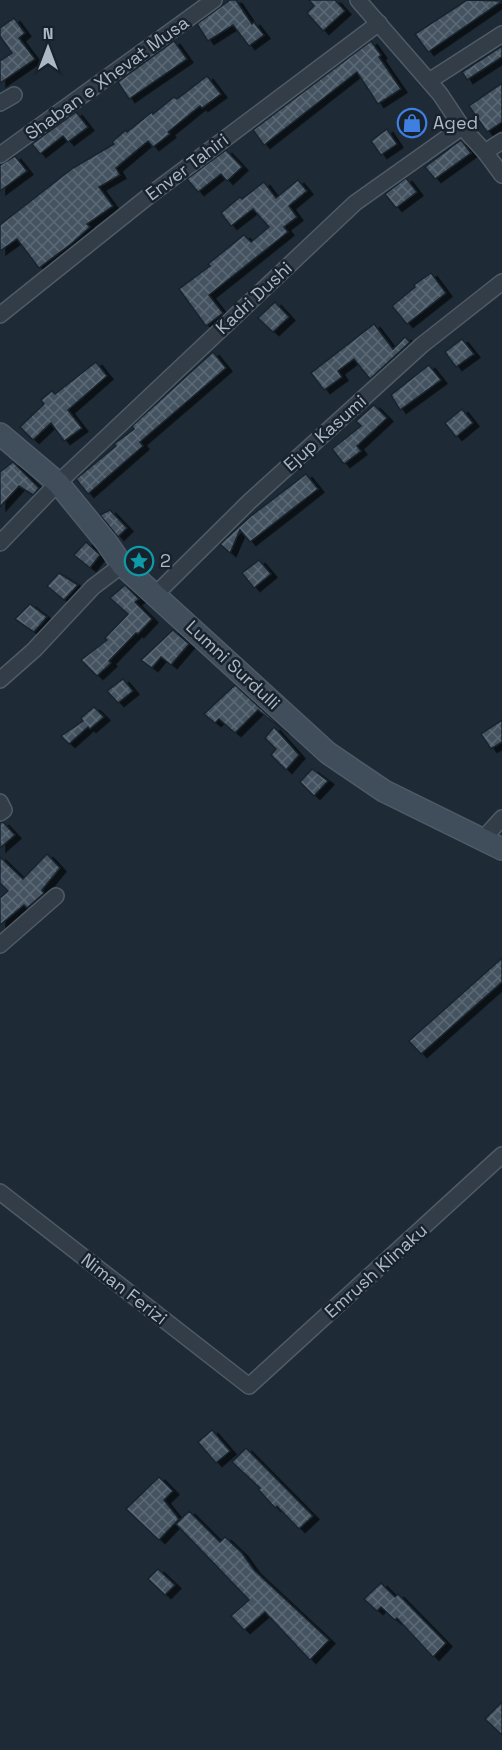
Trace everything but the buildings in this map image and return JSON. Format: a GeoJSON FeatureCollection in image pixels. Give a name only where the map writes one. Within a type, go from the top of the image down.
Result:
{"type":"FeatureCollection","features":[{"type":"Feature","properties":{"kind":"street","name":"Shaban e Xhevat Musa"},"geometry":{"type":"LineString","coordinates":[[0,155],[214,0]]}},
{"type":"Feature","properties":{"kind":"street"},"geometry":{"type":"LineString","coordinates":[[358,0],[440,94],[462,127],[502,175]]}},
{"type":"Feature","properties":{"kind":"street","name":"Enver Tahiri"},"geometry":{"type":"LineString","coordinates":[[0,315],[150,195],[379,23]]}},
{"type":"Feature","properties":{"kind":"street"},"geometry":{"type":"LineString","coordinates":[[429,81],[502,34]]}},
{"type":"Feature","properties":{"kind":"street"},"geometry":{"type":"LineString","coordinates":[[0,103],[14,95]]}},
{"type":"Feature","properties":{"kind":"street","name":"Kadri Dushi"},"geometry":{"type":"LineString","coordinates":[[0,543],[58,483],[355,203],[462,127]]}},
{"type":"Feature","properties":{"kind":"street"},"geometry":{"type":"LineString","coordinates":[[485,152],[502,141]]}},
{"type":"Feature","properties":{"kind":"street","name":"Ejup Kasumi"},"geometry":{"type":"LineString","coordinates":[[156,594],[258,493],[422,345],[502,282]]}},
{"type":"Feature","properties":{"kind":"street","name":"Lumni Surdulli"},"geometry":{"type":"LineString","coordinates":[[0,434],[58,483],[122,565],[328,753],[384,790],[502,849]]}},
{"type":"Feature","properties":{"kind":"street"},"geometry":{"type":"LineString","coordinates":[[0,680],[34,650],[93,587],[122,565]]}},
{"type":"Feature","properties":{"kind":"street"},"geometry":{"type":"LineString","coordinates":[[0,802],[4,810],[0,813]]}},
{"type":"Feature","properties":{"kind":"street"},"geometry":{"type":"LineString","coordinates":[[483,838],[502,818]]}},
{"type":"Feature","properties":{"kind":"street"},"geometry":{"type":"LineString","coordinates":[[0,945],[56,896]]}},
{"type":"Feature","properties":{"kind":"street","name":"Emrush Klinaku"},"geometry":{"type":"LineString","coordinates":[[249,1386],[502,1155]]}},
{"type":"Feature","properties":{"kind":"street","name":"Niman Ferizi"},"geometry":{"type":"LineString","coordinates":[[0,1192],[249,1386]]}},
{"type":"Feature","properties":{"kind":"place","name":"Aged"},"geometry":{"type":"Point","coordinates":[412,123]}},
{"type":"Feature","properties":{"kind":"place","name":"2"},"geometry":{"type":"Point","coordinates":[139,561]}}]}
